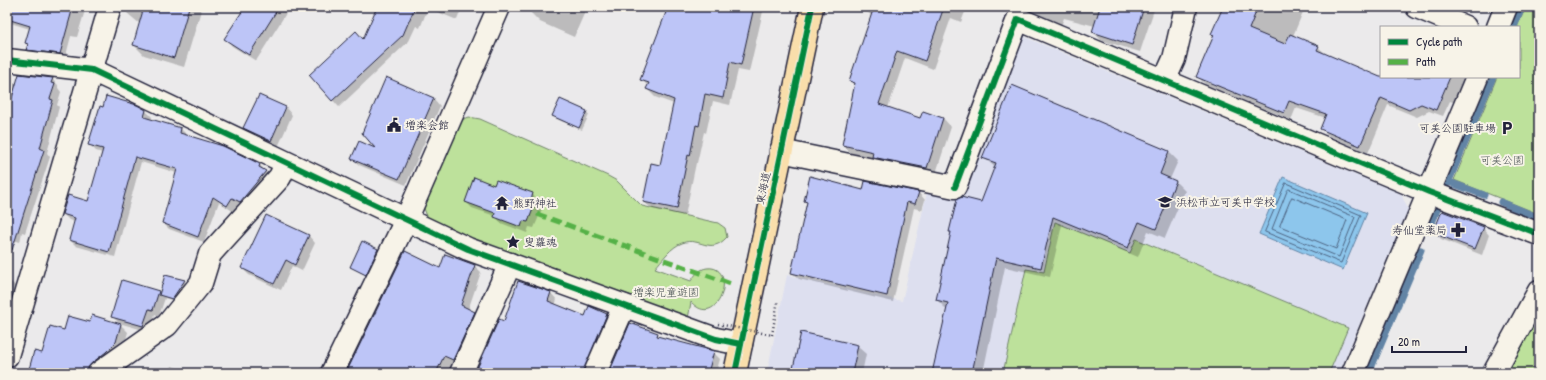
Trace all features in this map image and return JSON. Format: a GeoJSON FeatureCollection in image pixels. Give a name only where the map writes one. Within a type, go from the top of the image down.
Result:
{"type":"FeatureCollection","features":[{"type":"Feature","properties":{"kind":"highway","name":"東海道"},"geometry":{"type":"LineString","coordinates":[[735,373],[812,7]]}},
{"type":"Feature","properties":{"kind":"street"},"geometry":{"type":"LineString","coordinates":[[7,356],[110,7]]}},
{"type":"Feature","properties":{"kind":"street"},"geometry":{"type":"LineString","coordinates":[[332,373],[406,220],[499,7]]}},
{"type":"Feature","properties":{"kind":"street"},"geometry":{"type":"LineString","coordinates":[[1164,81],[1174,59],[1186,7]]}},
{"type":"Feature","properties":{"kind":"street"},"geometry":{"type":"LineString","coordinates":[[1417,7],[1463,26]]}},
{"type":"Feature","properties":{"kind":"street"},"geometry":{"type":"LineString","coordinates":[[1498,26],[1506,7]]}},
{"type":"Feature","properties":{"kind":"street"},"geometry":{"type":"LineString","coordinates":[[781,151],[955,187],[1018,19],[1429,192],[1539,234]]}},
{"type":"Feature","properties":{"kind":"street"},"geometry":{"type":"LineString","coordinates":[[7,60],[92,70],[468,249],[716,339],[741,344]]}},
{"type":"Feature","properties":{"kind":"street"},"geometry":{"type":"LineString","coordinates":[[1353,373],[1477,78]]}},
{"type":"Feature","properties":{"kind":"street"},"geometry":{"type":"LineString","coordinates":[[99,373],[167,325],[201,282],[210,254],[280,177],[286,162]]}},
{"type":"Feature","properties":{"kind":"street"},"geometry":{"type":"LineString","coordinates":[[461,373],[510,264]]}},
{"type":"Feature","properties":{"kind":"street"},"geometry":{"type":"LineString","coordinates":[[1494,373],[1539,292]]}},
{"type":"Feature","properties":{"kind":"street"},"geometry":{"type":"LineString","coordinates":[[595,373],[624,306]]}},
{"type":"Feature","properties":{"kind":"path"},"geometry":{"type":"LineString","coordinates":[[718,324],[772,335],[778,300]]}},
{"type":"Feature","properties":{"kind":"shaded area","name":"浜松市立可美中学校"},"geometry":{"type":"Polygon","coordinates":[[[1020,35],[1401,194],[1408,209],[1339,373],[767,373],[787,275],[902,301],[928,188],[960,194],[1020,35]]]}},
{"type":"Feature","properties":{"kind":"green space","name":"可美公園"},"geometry":{"type":"Polygon","coordinates":[[[1526,7],[1539,7],[1539,214],[1454,180],[1497,78],[1520,78],[1520,26],[1517,26],[1526,7]]]}},
{"type":"Feature","properties":{"kind":"green space","name":"増楽児童遊園"},"geometry":{"type":"Polygon","coordinates":[[[469,117],[480,119],[608,176],[617,181],[642,206],[718,223],[725,228],[727,237],[721,242],[715,245],[694,242],[682,243],[670,251],[655,268],[691,281],[699,271],[707,268],[717,270],[722,276],[723,285],[722,295],[717,303],[710,309],[701,309],[691,302],[688,319],[471,240],[433,222],[427,216],[423,206],[459,121],[469,117]]]}},
{"type":"Feature","properties":{"kind":"green space"},"geometry":{"type":"Polygon","coordinates":[[[1055,222],[1130,253],[1136,239],[1348,328],[1329,373],[1003,373],[1026,269],[1044,272],[1055,222]]]}},
{"type":"Feature","properties":{"kind":"green space"},"geometry":{"type":"Polygon","coordinates":[[[1539,315],[1539,373],[1507,373],[1539,315]]]}},
{"type":"Feature","properties":{"kind":"water"},"geometry":{"type":"Polygon","coordinates":[[[1283,177],[1367,213],[1343,270],[1259,234],[1283,177]]]}},
{"type":"Feature","properties":{"kind":"building"},"geometry":{"type":"Polygon","coordinates":[[[7,7],[73,7],[60,54],[26,50],[28,44],[25,43],[30,26],[7,19],[7,7]]]}},
{"type":"Feature","properties":{"kind":"building"},"geometry":{"type":"Polygon","coordinates":[[[144,7],[189,7],[174,58],[133,45],[144,7]]]}},
{"type":"Feature","properties":{"kind":"building"},"geometry":{"type":"Polygon","coordinates":[[[245,7],[279,7],[249,55],[224,39],[245,7]]]}},
{"type":"Feature","properties":{"kind":"building"},"geometry":{"type":"Polygon","coordinates":[[[377,7],[415,7],[403,35],[332,101],[309,75],[356,31],[363,39],[377,7]]]}},
{"type":"Feature","properties":{"kind":"building"},"geometry":{"type":"Polygon","coordinates":[[[668,7],[754,7],[741,65],[730,62],[723,98],[705,94],[699,126],[696,125],[690,156],[688,155],[677,209],[643,202],[651,163],[660,165],[674,100],[646,89],[649,83],[640,80],[668,7]]]}},
{"type":"Feature","properties":{"kind":"building"},"geometry":{"type":"Polygon","coordinates":[[[874,7],[944,7],[925,61],[897,51],[879,104],[920,118],[923,111],[943,118],[927,168],[872,157],[873,152],[842,145],[855,83],[849,81],[874,7]]]}},
{"type":"Feature","properties":{"kind":"building"},"geometry":{"type":"Polygon","coordinates":[[[1100,7],[1144,7],[1132,45],[1092,32],[1100,7]]]}},
{"type":"Feature","properties":{"kind":"building"},"geometry":{"type":"Polygon","coordinates":[[[1223,7],[1258,7],[1249,29],[1285,44],[1290,34],[1319,46],[1317,50],[1380,78],[1450,78],[1436,110],[1421,104],[1409,110],[1381,98],[1360,146],[1320,129],[1326,114],[1289,101],[1284,113],[1196,77],[1214,35],[1211,34],[1223,7]]]}},
{"type":"Feature","properties":{"kind":"building"},"geometry":{"type":"Polygon","coordinates":[[[19,74],[53,78],[51,83],[55,84],[50,99],[53,100],[40,148],[44,150],[12,250],[7,249],[7,115],[19,74]]]}},
{"type":"Feature","properties":{"kind":"building","name":"増楽会館"},"geometry":{"type":"Polygon","coordinates":[[[386,77],[434,98],[399,179],[351,159],[359,141],[375,148],[362,133],[386,77]]]}},
{"type":"Feature","properties":{"kind":"building"},"geometry":{"type":"Polygon","coordinates":[[[1012,85],[1169,151],[1160,174],[1176,181],[1156,229],[1139,222],[1128,248],[1053,217],[1041,268],[996,258],[972,373],[932,373],[948,303],[936,300],[957,199],[961,197],[981,202],[996,163],[982,158],[1012,85]]]}},
{"type":"Feature","properties":{"kind":"building"},"geometry":{"type":"Polygon","coordinates":[[[259,95],[286,107],[271,141],[243,128],[259,95]]]}},
{"type":"Feature","properties":{"kind":"building"},"geometry":{"type":"Polygon","coordinates":[[[106,96],[137,105],[146,110],[144,117],[181,128],[180,133],[223,146],[260,164],[259,167],[266,171],[240,202],[232,198],[227,206],[213,197],[198,237],[162,223],[177,169],[135,157],[109,252],[69,240],[75,218],[62,214],[68,195],[88,201],[103,149],[88,145],[100,106],[103,107],[106,96]]]}},
{"type":"Feature","properties":{"kind":"building"},"geometry":{"type":"Polygon","coordinates":[[[560,99],[587,111],[579,128],[552,116],[560,99]]]}},
{"type":"Feature","properties":{"kind":"building"},"geometry":{"type":"Polygon","coordinates":[[[810,176],[863,190],[865,181],[919,192],[915,204],[907,202],[887,296],[791,273],[807,202],[804,201],[810,176]]]}},
{"type":"Feature","properties":{"kind":"building","name":"熊野神社"},"geometry":{"type":"Polygon","coordinates":[[[474,177],[494,185],[496,180],[533,193],[531,200],[536,201],[528,222],[523,221],[521,227],[494,217],[495,213],[465,202],[474,177]]]}},
{"type":"Feature","properties":{"kind":"building","name":"寿仙堂薬局"},"geometry":{"type":"Polygon","coordinates":[[[1442,211],[1484,227],[1475,249],[1433,233],[1442,211]]]}},
{"type":"Feature","properties":{"kind":"building"},"geometry":{"type":"Polygon","coordinates":[[[266,215],[309,235],[295,265],[286,260],[274,284],[241,268],[266,215]]]}},
{"type":"Feature","properties":{"kind":"building"},"geometry":{"type":"Polygon","coordinates":[[[362,241],[378,249],[366,275],[350,267],[362,241]]]}},
{"type":"Feature","properties":{"kind":"building"},"geometry":{"type":"Polygon","coordinates":[[[405,251],[440,268],[445,254],[475,265],[461,305],[475,312],[453,360],[444,356],[436,373],[346,373],[405,251]]]}},
{"type":"Feature","properties":{"kind":"building"},"geometry":{"type":"Polygon","coordinates":[[[165,275],[185,280],[172,299],[159,295],[165,275]]]}},
{"type":"Feature","properties":{"kind":"building"},"geometry":{"type":"Polygon","coordinates":[[[122,280],[159,291],[153,310],[149,309],[143,326],[111,317],[122,280]]]}},
{"type":"Feature","properties":{"kind":"building"},"geometry":{"type":"Polygon","coordinates":[[[518,281],[551,292],[548,301],[585,316],[589,306],[607,314],[583,373],[480,373],[476,371],[499,319],[504,321],[518,281]]]}},
{"type":"Feature","properties":{"kind":"building"},"geometry":{"type":"Polygon","coordinates":[[[92,315],[121,324],[116,342],[92,363],[87,373],[28,373],[34,351],[42,353],[50,326],[64,330],[68,316],[90,322],[92,315]]]}},
{"type":"Feature","properties":{"kind":"building"},"geometry":{"type":"Polygon","coordinates":[[[630,323],[658,333],[657,336],[714,351],[708,373],[609,373],[630,323]]]}},
{"type":"Feature","properties":{"kind":"building"},"geometry":{"type":"Polygon","coordinates":[[[801,332],[858,345],[852,373],[792,373],[801,332]]]}},
{"type":"Feature","properties":{"kind":"waterway"},"geometry":{"type":"LineString","coordinates":[[1514,26],[1522,7]]}},
{"type":"Feature","properties":{"kind":"waterway"},"geometry":{"type":"LineString","coordinates":[[1448,183],[1493,78]]}},
{"type":"Feature","properties":{"kind":"waterway"},"geometry":{"type":"LineString","coordinates":[[1449,182],[1484,195]]}},
{"type":"Feature","properties":{"kind":"waterway"},"geometry":{"type":"LineString","coordinates":[[1501,202],[1539,218]]}},
{"type":"Feature","properties":{"kind":"waterway"},"geometry":{"type":"LineString","coordinates":[[1429,230],[1437,210]]}},
{"type":"Feature","properties":{"kind":"waterway"},"geometry":{"type":"LineString","coordinates":[[1371,368],[1421,250]]}},
{"type":"Feature","properties":{"kind":"marked path"},"geometry":{"type":"LineString","coordinates":[[537,214],[731,284]]}},
{"type":"Feature","properties":{"kind":"cycle path"},"geometry":{"type":"LineString","coordinates":[[735,373],[812,7]]}},
{"type":"Feature","properties":{"kind":"cycle path"},"geometry":{"type":"LineString","coordinates":[[955,187],[1018,19],[1429,192],[1539,234]]}},
{"type":"Feature","properties":{"kind":"cycle path"},"geometry":{"type":"LineString","coordinates":[[7,60],[92,70],[468,249],[716,339],[741,344]]}},
{"type":"Feature","properties":{"kind":"place","name":"増楽会館"},"geometry":{"type":"Point","coordinates":[394,125]}},
{"type":"Feature","properties":{"kind":"place","name":"可美公園駐車場"},"geometry":{"type":"Point","coordinates":[1507,128]}},
{"type":"Feature","properties":{"kind":"place","name":"浜松市立可美中学校"},"geometry":{"type":"Point","coordinates":[1165,202]}},
{"type":"Feature","properties":{"kind":"place","name":"熊野神社"},"geometry":{"type":"Point","coordinates":[502,203]}},
{"type":"Feature","properties":{"kind":"place","name":"寿仙堂薬局"},"geometry":{"type":"Point","coordinates":[1458,230]}},
{"type":"Feature","properties":{"kind":"place","name":"叟蘿魂"},"geometry":{"type":"Point","coordinates":[513,242]}}]}
